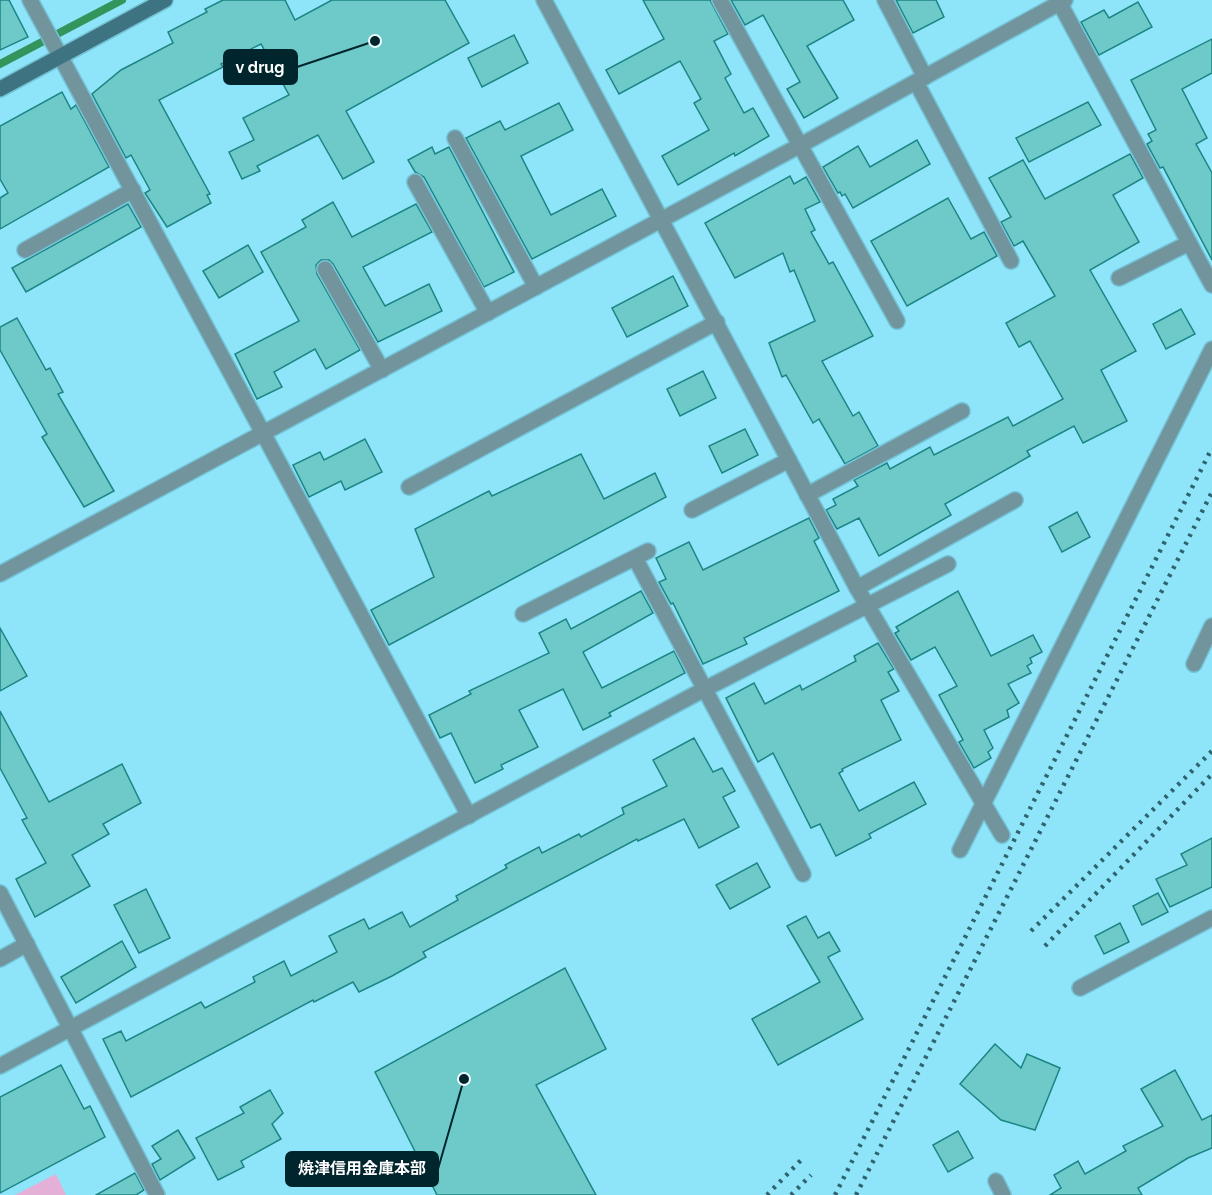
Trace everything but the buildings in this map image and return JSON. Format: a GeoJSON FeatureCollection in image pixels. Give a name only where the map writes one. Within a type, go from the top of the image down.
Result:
{"type":"FeatureCollection","features":[{"type":"Feature","properties":{"kind":"street"},"geometry":{"type":"LineString","coordinates":[[30,0],[469,816]]}},
{"type":"Feature","properties":{"kind":"street"},"geometry":{"type":"LineString","coordinates":[[0,89],[165,0]]}},
{"type":"Feature","properties":{"kind":"street"},"geometry":{"type":"LineString","coordinates":[[544,0],[663,219],[857,588],[1002,835]]}},
{"type":"Feature","properties":{"kind":"street"},"geometry":{"type":"LineString","coordinates":[[720,0],[897,321]]}},
{"type":"Feature","properties":{"kind":"street"},"geometry":{"type":"LineString","coordinates":[[885,0],[921,79],[1011,261]]}},
{"type":"Feature","properties":{"kind":"street"},"geometry":{"type":"LineString","coordinates":[[0,574],[799,146],[1061,1],[1212,285]]}},
{"type":"Feature","properties":{"kind":"street"},"geometry":{"type":"LineString","coordinates":[[455,138],[536,287]]}},
{"type":"Feature","properties":{"kind":"street"},"geometry":{"type":"LineString","coordinates":[[415,182],[488,313]]}},
{"type":"Feature","properties":{"kind":"street"},"geometry":{"type":"LineString","coordinates":[[25,250],[132,190]]}},
{"type":"Feature","properties":{"kind":"street"},"geometry":{"type":"LineString","coordinates":[[1119,278],[1189,243]]}},
{"type":"Feature","properties":{"kind":"street"},"geometry":{"type":"LineString","coordinates":[[325,269],[382,370]]}},
{"type":"Feature","properties":{"kind":"street"},"geometry":{"type":"LineString","coordinates":[[409,487],[717,322]]}},
{"type":"Feature","properties":{"kind":"street"},"geometry":{"type":"LineString","coordinates":[[960,850],[1210,356]]}},
{"type":"Feature","properties":{"kind":"street"},"geometry":{"type":"LineString","coordinates":[[807,495],[962,411]]}},
{"type":"Feature","properties":{"kind":"street"},"geometry":{"type":"LineString","coordinates":[[692,510],[789,460]]}},
{"type":"Feature","properties":{"kind":"street"},"geometry":{"type":"LineString","coordinates":[[857,588],[1015,500]]}},
{"type":"Feature","properties":{"kind":"street"},"geometry":{"type":"LineString","coordinates":[[523,614],[641,555],[703,690],[803,874]]}},
{"type":"Feature","properties":{"kind":"street"},"geometry":{"type":"LineString","coordinates":[[0,1066],[703,690],[948,564]]}},
{"type":"Feature","properties":{"kind":"street"},"geometry":{"type":"LineString","coordinates":[[1194,664],[1212,626]]}},
{"type":"Feature","properties":{"kind":"street"},"geometry":{"type":"LineString","coordinates":[[0,893],[157,1195]]}},
{"type":"Feature","properties":{"kind":"street"},"geometry":{"type":"LineString","coordinates":[[1080,988],[1212,918]]}},
{"type":"Feature","properties":{"kind":"street"},"geometry":{"type":"LineString","coordinates":[[0,959],[27,944]]}},
{"type":"Feature","properties":{"kind":"shaded area"},"geometry":{"type":"Polygon","coordinates":[[[56,1174],[66,1195],[15,1195],[56,1174]]]}},
{"type":"Feature","properties":{"kind":"waterway"},"geometry":{"type":"LineString","coordinates":[[0,64],[122,0]]}},
{"type":"Feature","properties":{"kind":"railway"},"geometry":{"type":"LineString","coordinates":[[835,1195],[1212,448]]}},
{"type":"Feature","properties":{"kind":"railway"},"geometry":{"type":"LineString","coordinates":[[856,1195],[1212,492]]}},
{"type":"Feature","properties":{"kind":"railway"},"geometry":{"type":"LineString","coordinates":[[1031,931],[1212,751]]}},
{"type":"Feature","properties":{"kind":"railway"},"geometry":{"type":"LineString","coordinates":[[1045,946],[1212,774]]}},
{"type":"Feature","properties":{"kind":"railway"},"geometry":{"type":"LineString","coordinates":[[767,1195],[804,1157]]}},
{"type":"Feature","properties":{"kind":"railway"},"geometry":{"type":"LineString","coordinates":[[791,1195],[811,1175]]}},
{"type":"Feature","properties":{"kind":"place","name":"v drug"},"geometry":{"type":"Point","coordinates":[375,41]}},
{"type":"Feature","properties":{"kind":"place","name":"焼津信用金庫本部"},"geometry":{"type":"Point","coordinates":[464,1079]}}]}
